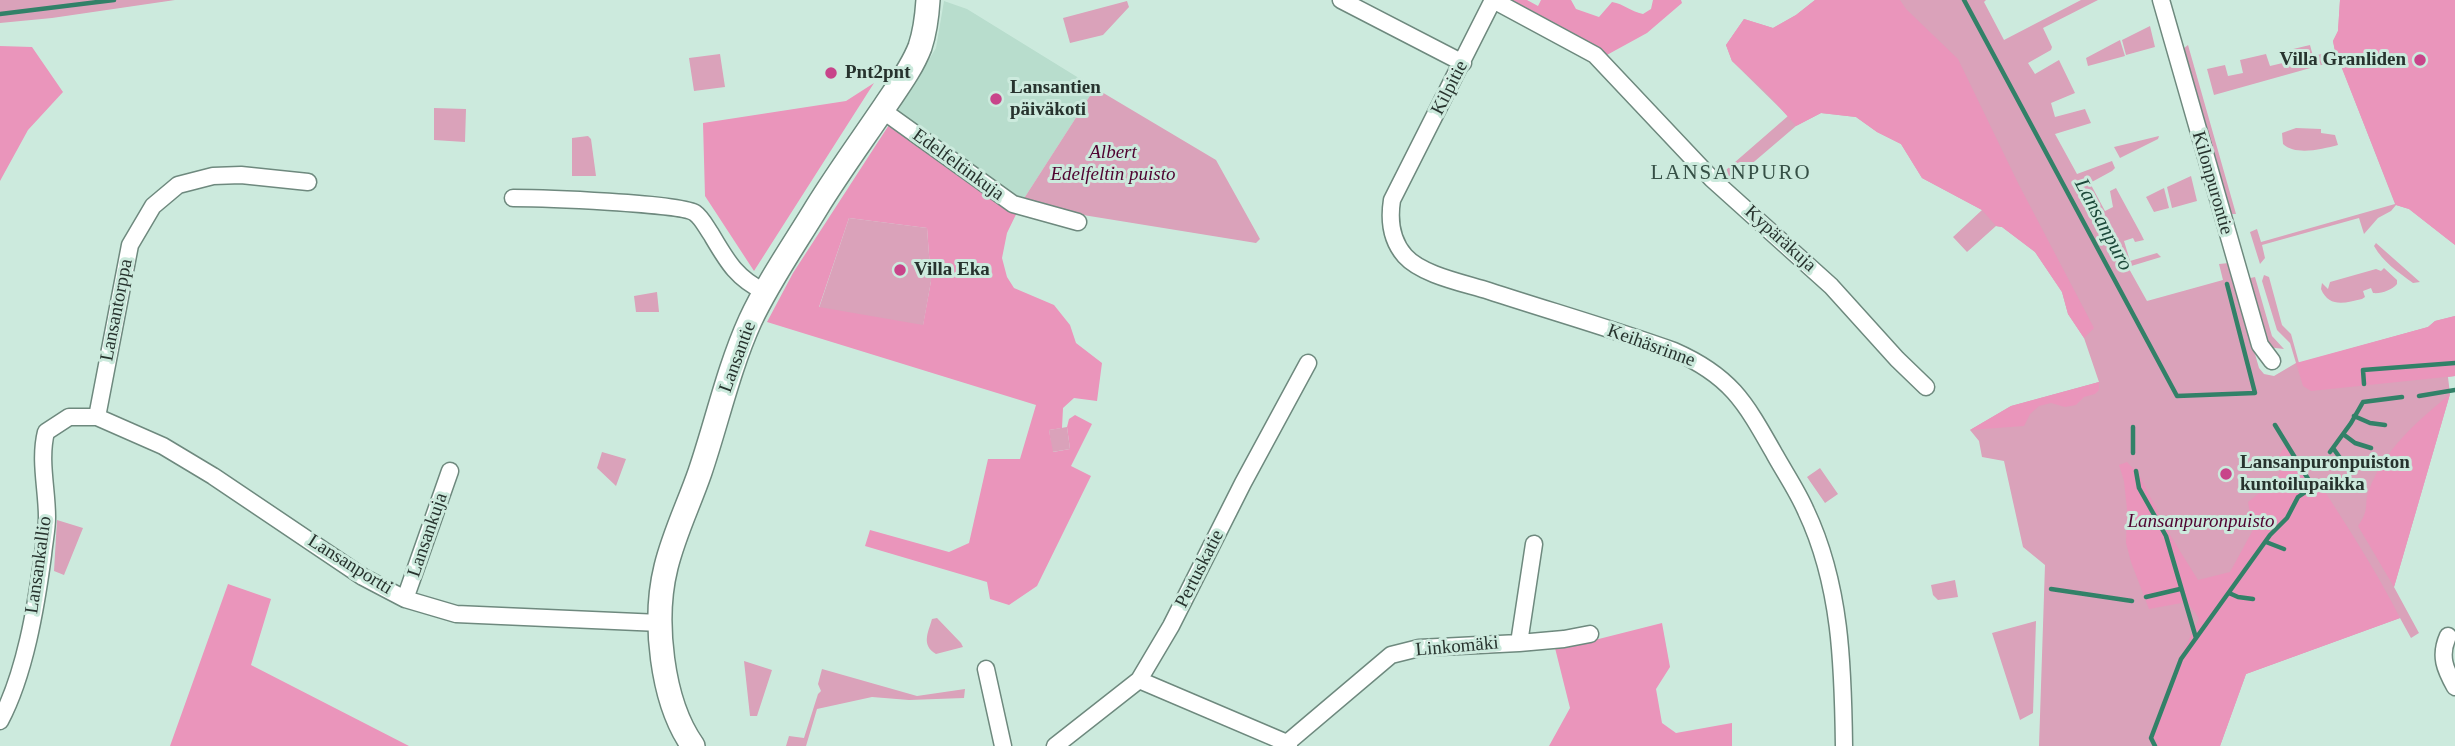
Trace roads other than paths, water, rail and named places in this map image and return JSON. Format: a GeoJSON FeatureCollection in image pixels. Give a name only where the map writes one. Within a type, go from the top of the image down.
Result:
{"type":"FeatureCollection","features":[{"type":"Feature","properties":{"kind":"street","name":"Lansantie"},"geometry":{"type":"LineString","coordinates":[[693,746],[687,737],[667,682],[660,623],[662,592],[670,552],[700,472],[732,365],[765,292],[819,203],[901,82],[919,48],[928,0]]}},
{"type":"Feature","properties":{"kind":"street"},"geometry":{"type":"LineString","coordinates":[[1341,0],[1463,63]]}},
{"type":"Feature","properties":{"kind":"street","name":"Kilpitie"},"geometry":{"type":"LineString","coordinates":[[1404,176],[1493,0]]}},
{"type":"Feature","properties":{"kind":"street","name":"Kypäräkuja"},"geometry":{"type":"LineString","coordinates":[[1493,0],[1595,55],[1713,179],[1831,286],[1926,387]]}},
{"type":"Feature","properties":{"kind":"street","name":"Kilonpurontie"},"geometry":{"type":"LineString","coordinates":[[2161,0],[2260,345],[2272,361]]}},
{"type":"Feature","properties":{"kind":"street","name":"Edelfeltinkuja"},"geometry":{"type":"LineString","coordinates":[[882,110],[1013,204],[1078,222]]}},
{"type":"Feature","properties":{"kind":"street","name":"Lansantorppa"},"geometry":{"type":"LineString","coordinates":[[97,417],[130,245],[153,206],[178,185],[213,176],[241,175],[308,182]]}},
{"type":"Feature","properties":{"kind":"street","name":"Keihäsrinne"},"geometry":{"type":"LineString","coordinates":[[1404,176],[1392,200],[1389,216],[1393,234],[1404,255],[1416,265],[1456,281],[1674,351],[1698,361],[1728,383],[1764,435],[1806,510],[1819,546],[1836,610],[1843,676],[1844,746]]}},
{"type":"Feature","properties":{"kind":"street"},"geometry":{"type":"LineString","coordinates":[[513,198],[627,203],[693,211],[742,280],[765,292]]}},
{"type":"Feature","properties":{"kind":"street","name":"Pertuskatie"},"geometry":{"type":"LineString","coordinates":[[1055,746],[1139,680],[1171,626],[1243,482],[1308,363]]}},
{"type":"Feature","properties":{"kind":"street","name":"Lansanportti"},"geometry":{"type":"LineString","coordinates":[[69,417],[97,417],[173,452],[363,577],[405,599],[456,614],[660,623]]}},
{"type":"Feature","properties":{"kind":"street","name":"Lansankallio"},"geometry":{"type":"LineString","coordinates":[[0,721],[9,705],[27,642],[40,574],[47,519],[43,445],[46,432],[69,417]]}},
{"type":"Feature","properties":{"kind":"street","name":"Lansankuja"},"geometry":{"type":"LineString","coordinates":[[405,599],[450,471]]}},
{"type":"Feature","properties":{"kind":"street","name":"Linkomäki"},"geometry":{"type":"LineString","coordinates":[[1288,744],[1391,655],[1419,648],[1519,643],[1534,544]]}},
{"type":"Feature","properties":{"kind":"street"},"geometry":{"type":"LineString","coordinates":[[1519,643],[1590,634]]}},
{"type":"Feature","properties":{"kind":"street"},"geometry":{"type":"LineString","coordinates":[[2448,636],[2442,657],[2455,687]]}},
{"type":"Feature","properties":{"kind":"street"},"geometry":{"type":"LineString","coordinates":[[986,669],[1003,746]]}},
{"type":"Feature","properties":{"kind":"street"},"geometry":{"type":"LineString","coordinates":[[1139,680],[1288,744]]}},
{"type":"Feature","properties":{"kind":"waterway"},"geometry":{"type":"LineString","coordinates":[[0,14],[114,0]]}},
{"type":"Feature","properties":{"kind":"waterway","name":"Lansanpuro"},"geometry":{"type":"LineString","coordinates":[[1964,0],[2177,396],[2255,393],[2227,284]]}},
{"type":"Feature","properties":{"kind":"waterway"},"geometry":{"type":"LineString","coordinates":[[2364,384],[2363,370],[2455,363]]}},
{"type":"Feature","properties":{"kind":"waterway"},"geometry":{"type":"LineString","coordinates":[[2419,396],[2455,390]]}},
{"type":"Feature","properties":{"kind":"waterway"},"geometry":{"type":"LineString","coordinates":[[2330,452],[2363,402],[2402,397]]}},
{"type":"Feature","properties":{"kind":"waterway"},"geometry":{"type":"LineString","coordinates":[[2354,416],[2370,423],[2385,425]]}},
{"type":"Feature","properties":{"kind":"waterway"},"geometry":{"type":"LineString","coordinates":[[2155,746],[2151,738],[2181,659],[2270,535],[2287,518],[2298,497],[2313,487],[2275,425]]}},
{"type":"Feature","properties":{"kind":"waterway"},"geometry":{"type":"LineString","coordinates":[[2133,427],[2133,453]]}},
{"type":"Feature","properties":{"kind":"waterway"},"geometry":{"type":"LineString","coordinates":[[2343,434],[2355,443],[2371,448]]}},
{"type":"Feature","properties":{"kind":"waterway"},"geometry":{"type":"LineString","coordinates":[[2333,448],[2345,465],[2354,470]]}},
{"type":"Feature","properties":{"kind":"waterway"},"geometry":{"type":"LineString","coordinates":[[2136,471],[2139,488],[2166,536],[2196,638]]}},
{"type":"Feature","properties":{"kind":"waterway"},"geometry":{"type":"LineString","coordinates":[[2266,542],[2284,549]]}},
{"type":"Feature","properties":{"kind":"waterway"},"geometry":{"type":"LineString","coordinates":[[2051,589],[2132,601]]}},
{"type":"Feature","properties":{"kind":"waterway"},"geometry":{"type":"LineString","coordinates":[[2146,597],[2180,589]]}},
{"type":"Feature","properties":{"kind":"waterway"},"geometry":{"type":"LineString","coordinates":[[2229,593],[2253,599]]}},
{"type":"Feature","properties":{"kind":"place","name":"Villa Granliden"},"geometry":{"type":"Point","coordinates":[2420,60]}},
{"type":"Feature","properties":{"kind":"place","name":"Pnt2pnt"},"geometry":{"type":"Point","coordinates":[831,73]}},
{"type":"Feature","properties":{"kind":"place","name":"Lansantien päiväkoti"},"geometry":{"type":"Point","coordinates":[996,99]}},
{"type":"Feature","properties":{"kind":"place","name":"Villa Eka"},"geometry":{"type":"Point","coordinates":[900,270]}},
{"type":"Feature","properties":{"kind":"place","name":"Lansanpuronpuiston kuntoilupaikka"},"geometry":{"type":"Point","coordinates":[2226,474]}},
{"type":"Feature","properties":{"kind":"district","name":"LANSANPURO"},"geometry":{"type":"Point","coordinates":[1731,173]}},
{"type":"Feature","properties":{"kind":"park label","name":"Albert Edelfeltin puisto"},"geometry":{"type":"Point","coordinates":[1113,164]}},
{"type":"Feature","properties":{"kind":"park label","name":"Lansanpuronpuisto"},"geometry":{"type":"Point","coordinates":[2201,522]}}]}
